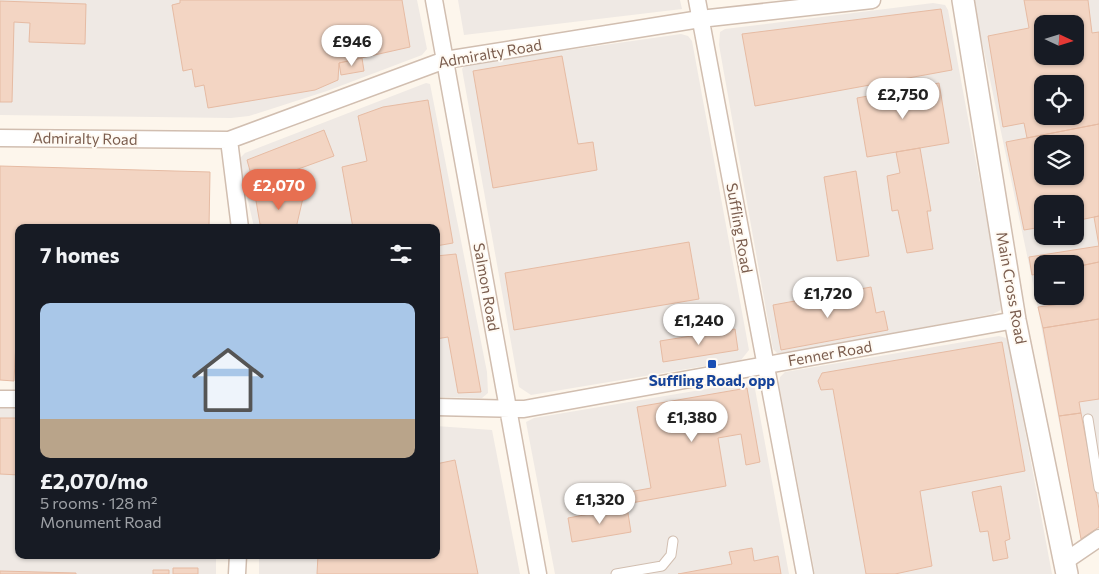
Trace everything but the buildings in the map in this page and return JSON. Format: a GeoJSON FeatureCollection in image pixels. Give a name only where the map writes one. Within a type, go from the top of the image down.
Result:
{"type":"FeatureCollection","features":[{"type":"Feature","properties":{"kind":"street","name":"Salmon Road"},"geometry":{"type":"LineString","coordinates":[[434,0],[538,574]]}},
{"type":"Feature","properties":{"kind":"street","name":"Suffling Road"},"geometry":{"type":"LineString","coordinates":[[697,0],[764,366],[805,574]]}},
{"type":"Feature","properties":{"kind":"street","name":"Admiralty Road"},"geometry":{"type":"LineString","coordinates":[[0,138],[229,140],[445,60],[700,19],[872,0]]}},
{"type":"Feature","properties":{"kind":"street","name":"Main Cross Road"},"geometry":{"type":"LineString","coordinates":[[963,0],[1016,320],[1066,568]]}},
{"type":"Feature","properties":{"kind":"street"},"geometry":{"type":"LineString","coordinates":[[229,140],[240,224]]}},
{"type":"Feature","properties":{"kind":"street","name":"Fenner Road"},"geometry":{"type":"LineString","coordinates":[[440,407],[524,408],[1016,320]]}},
{"type":"Feature","properties":{"kind":"street"},"geometry":{"type":"LineString","coordinates":[[0,399],[15,399]]}},
{"type":"Feature","properties":{"kind":"street"},"geometry":{"type":"LineString","coordinates":[[1066,568],[1099,538]]}},
{"type":"Feature","properties":{"kind":"street"},"geometry":{"type":"LineString","coordinates":[[237,574],[238,559]]}},
{"type":"Feature","properties":{"kind":"lane"},"geometry":{"type":"LineString","coordinates":[[1088,419],[1099,488]]}},
{"type":"Feature","properties":{"kind":"lane"},"geometry":{"type":"LineString","coordinates":[[616,574],[662,566],[671,555],[673,541]]}},
{"type":"Feature","properties":{"kind":"shaded area"},"geometry":{"type":"Polygon","coordinates":[[[0,0],[417,0],[427,49],[422,55],[327,91],[249,116],[231,118],[0,115],[0,0]]]}},
{"type":"Feature","properties":{"kind":"shaded area"},"geometry":{"type":"Polygon","coordinates":[[[458,0],[680,0],[682,9],[464,35],[458,0]]]}},
{"type":"Feature","properties":{"kind":"shaded area"},"geometry":{"type":"Polygon","coordinates":[[[975,0],[1099,0],[1099,527],[1081,539],[1037,305],[1084,305],[1084,255],[1034,255],[1034,288],[974,4],[975,0]]]}},
{"type":"Feature","properties":{"kind":"shaded area"},"geometry":{"type":"Polygon","coordinates":[[[933,3],[945,5],[948,10],[1002,302],[1001,310],[993,314],[784,354],[777,353],[773,349],[719,45],[720,32],[725,29],[933,3]]]}},
{"type":"Feature","properties":{"kind":"shaded area"},"geometry":{"type":"Polygon","coordinates":[[[681,34],[688,36],[692,41],[749,350],[741,360],[531,395],[519,387],[462,69],[465,65],[681,34]]]}},
{"type":"Feature","properties":{"kind":"shaded area"},"geometry":{"type":"Polygon","coordinates":[[[426,83],[430,84],[487,372],[488,393],[482,398],[440,397],[440,224],[253,224],[240,158],[245,153],[426,83]]]}},
{"type":"Feature","properties":{"kind":"shaded area"},"geometry":{"type":"Polygon","coordinates":[[[999,336],[1006,338],[1009,345],[1052,574],[815,574],[779,384],[780,377],[785,372],[999,336]]]}},
{"type":"Feature","properties":{"kind":"shaded area"},"geometry":{"type":"Polygon","coordinates":[[[748,382],[753,384],[755,389],[789,574],[555,574],[526,422],[534,418],[748,382]]]}},
{"type":"Feature","properties":{"kind":"shaded area"},"geometry":{"type":"Polygon","coordinates":[[[0,408],[15,408],[15,559],[216,559],[216,574],[0,574],[0,408]]]}},
{"type":"Feature","properties":{"kind":"shaded area"},"geometry":{"type":"Polygon","coordinates":[[[440,426],[492,430],[520,574],[259,574],[259,559],[440,559],[440,426]]]}},
{"type":"Feature","properties":{"kind":"place","name":"Suffling Road, opp"},"geometry":{"type":"Point","coordinates":[712,364]}}]}
